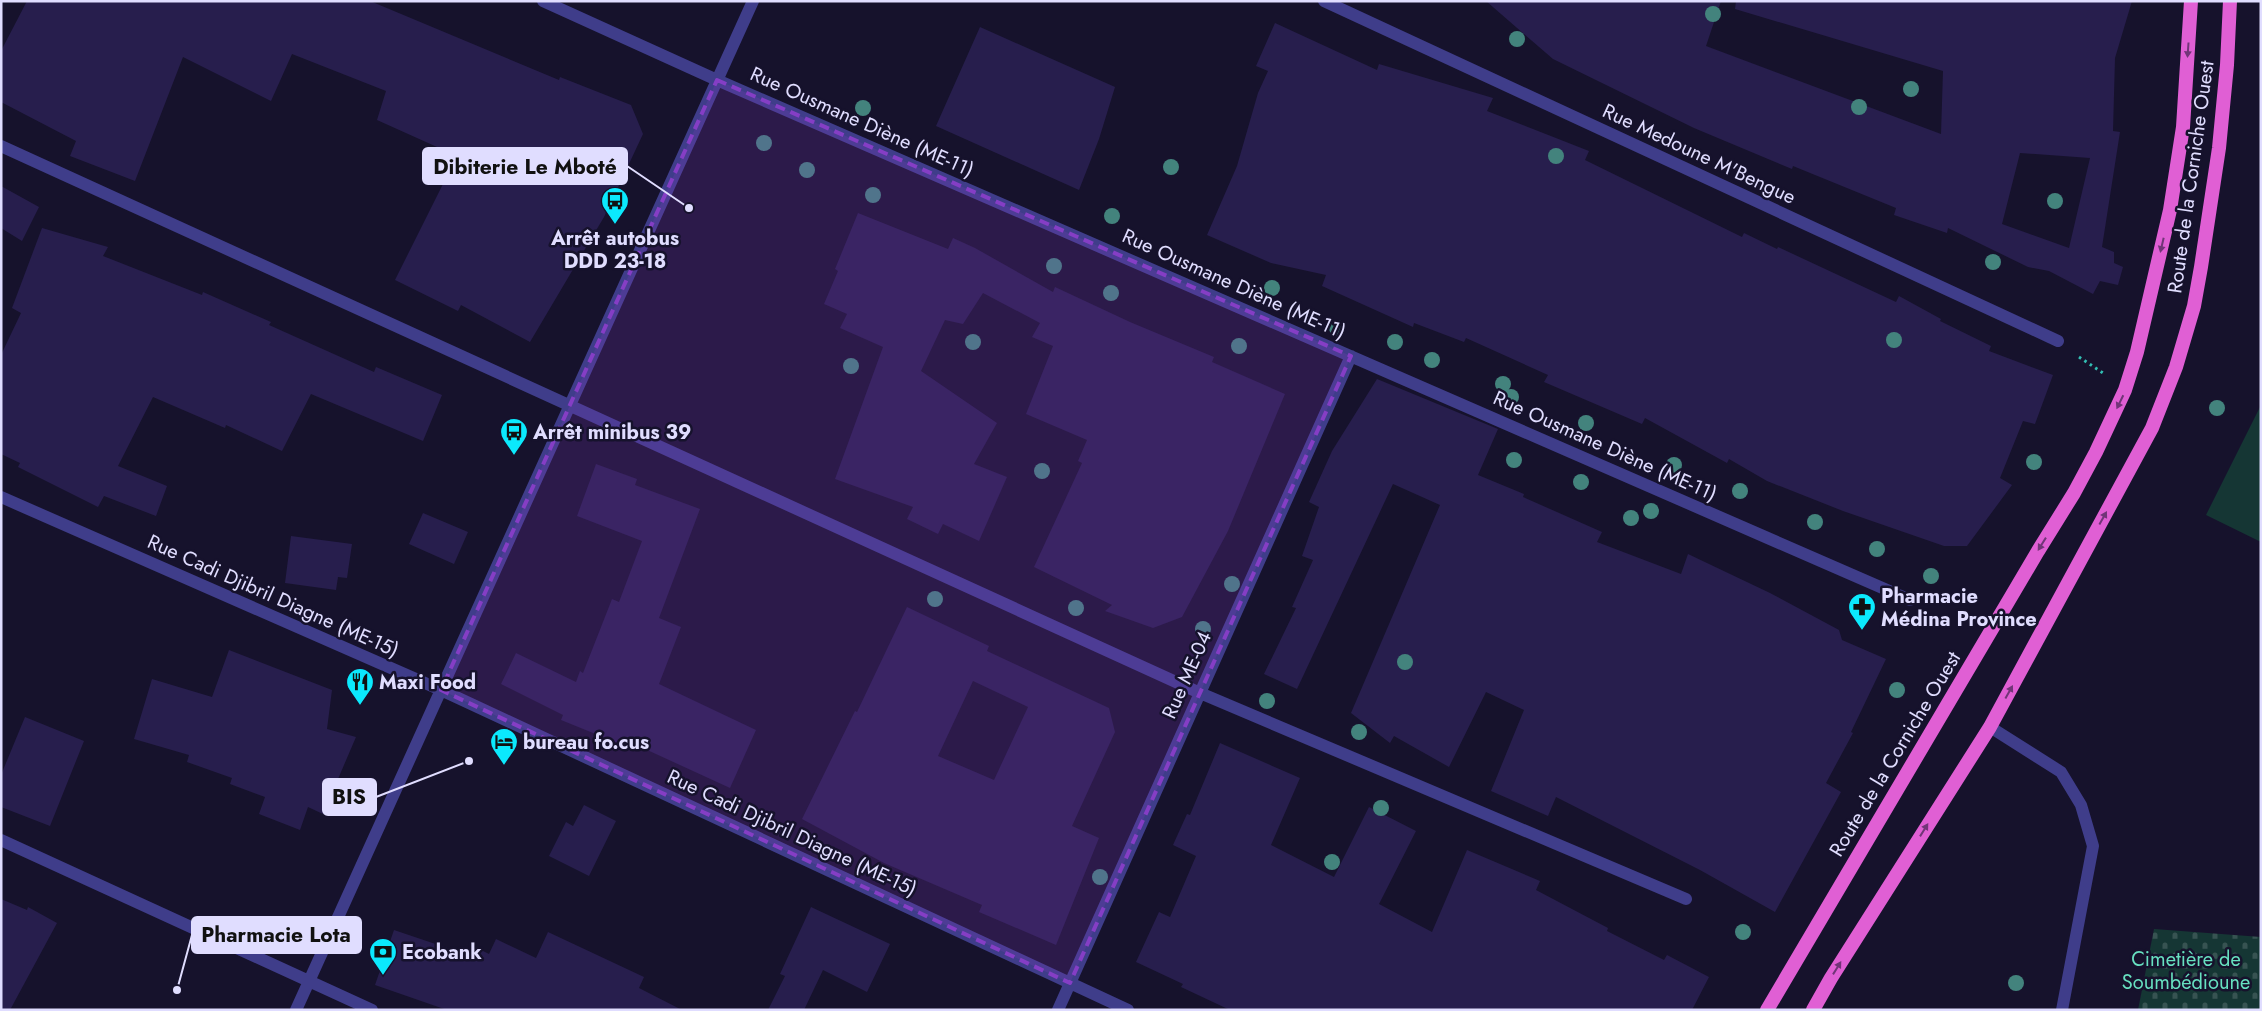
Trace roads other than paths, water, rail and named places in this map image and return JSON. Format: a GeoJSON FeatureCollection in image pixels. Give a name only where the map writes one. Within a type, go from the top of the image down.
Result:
{"type":"FeatureCollection","features":[{"type":"Feature","properties":{"kind":"highway","name":"Route de la Corniche Ouest"},"geometry":{"type":"LineString","coordinates":[[1767,1010],[2074,492],[2125,390],[2137,352],[2170,210],[2183,127],[2191,1]]}},
{"type":"Feature","properties":{"kind":"highway","name":"Route de la Corniche Ouest"},"geometry":{"type":"LineString","coordinates":[[1813,1010],[1830,978],[1990,727],[2152,428],[2176,368],[2194,306],[2212,205],[2227,64],[2230,1]]}},
{"type":"Feature","properties":{"kind":"street","name":"Rue Ousmane Diène (ME-11)"},"geometry":{"type":"LineString","coordinates":[[543,1],[717,80],[1910,600]]}},
{"type":"Feature","properties":{"kind":"street"},"geometry":{"type":"LineString","coordinates":[[296,1010],[753,1]]}},
{"type":"Feature","properties":{"kind":"street","name":"Rue Medoune M'Bengue"},"geometry":{"type":"LineString","coordinates":[[1324,1],[2058,341]]}},
{"type":"Feature","properties":{"kind":"street"},"geometry":{"type":"LineString","coordinates":[[1,146],[1200,693],[1686,899]]}},
{"type":"Feature","properties":{"kind":"street","name":"Rue ME-04"},"geometry":{"type":"LineString","coordinates":[[1058,1010],[1351,356]]}},
{"type":"Feature","properties":{"kind":"street","name":"Rue Cadi Djibril Diagne (ME-15)"},"geometry":{"type":"LineString","coordinates":[[1,497],[441,690],[1128,1010]]}},
{"type":"Feature","properties":{"kind":"street"},"geometry":{"type":"LineString","coordinates":[[1990,727],[2061,772],[2081,805],[2093,846],[2062,1010]]}},
{"type":"Feature","properties":{"kind":"street"},"geometry":{"type":"LineString","coordinates":[[1,840],[372,1010]]}},
{"type":"Feature","properties":{"kind":"place","name":"Dibiterie Le Mboté"},"geometry":{"type":"Point","coordinates":[689,208]}},
{"type":"Feature","properties":{"kind":"place","name":"Arrêt autobus DDD 23-18"},"geometry":{"type":"Point","coordinates":[615,225]}},
{"type":"Feature","properties":{"kind":"place","name":"Arrêt minibus 39"},"geometry":{"type":"Point","coordinates":[514,456]}},
{"type":"Feature","properties":{"kind":"place","name":"Pharmacie Médina Province"},"geometry":{"type":"Point","coordinates":[1862,631]}},
{"type":"Feature","properties":{"kind":"place","name":"Maxi Food"},"geometry":{"type":"Point","coordinates":[360,706]}},
{"type":"Feature","properties":{"kind":"place","name":"BIS"},"geometry":{"type":"Point","coordinates":[469,761]}},
{"type":"Feature","properties":{"kind":"place","name":"bureau fo.cus"},"geometry":{"type":"Point","coordinates":[504,766]}},
{"type":"Feature","properties":{"kind":"place","name":"Ecobank"},"geometry":{"type":"Point","coordinates":[383,976]}},
{"type":"Feature","properties":{"kind":"place","name":"Pharmacie Lota"},"geometry":{"type":"Point","coordinates":[177,990]}},
{"type":"Feature","properties":{"kind":"park label","name":"Cimetière de Soumbédioune"},"geometry":{"type":"Point","coordinates":[2186,970]}}]}
